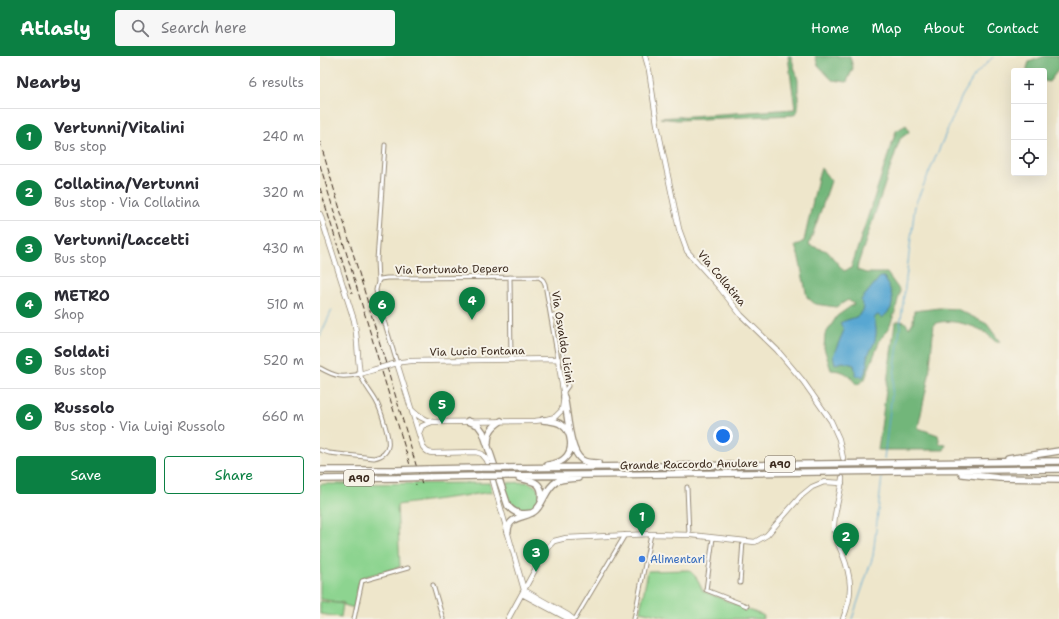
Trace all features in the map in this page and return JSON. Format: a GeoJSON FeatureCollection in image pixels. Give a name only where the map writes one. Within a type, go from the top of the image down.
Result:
{"type":"FeatureCollection","features":[{"type":"Feature","properties":{"kind":"highway"},"geometry":{"type":"LineString","coordinates":[[563,395],[573,445],[580,458],[586,462],[630,467]]}},
{"type":"Feature","properties":{"kind":"highway"},"geometry":{"type":"LineString","coordinates":[[528,467],[550,465],[562,461],[569,452],[570,441],[569,434],[566,429],[557,422],[543,420]]}},
{"type":"Feature","properties":{"kind":"highway"},"geometry":{"type":"LineString","coordinates":[[468,421],[480,426],[489,447],[508,506],[517,513],[532,513]]}},
{"type":"Feature","properties":{"kind":"highway"},"geometry":{"type":"LineString","coordinates":[[489,447],[488,438],[490,431],[501,421]]}},
{"type":"Feature","properties":{"kind":"highway"},"geometry":{"type":"LineString","coordinates":[[988,462],[1059,451]]}},
{"type":"Feature","properties":{"kind":"highway","name":"Grande Raccordo Anulare"},"geometry":{"type":"LineString","coordinates":[[320,470],[1059,461]]}},
{"type":"Feature","properties":{"kind":"highway","name":"Grande Raccordo Anulare"},"geometry":{"type":"LineString","coordinates":[[320,479],[1059,469]]}},
{"type":"Feature","properties":{"kind":"highway"},"geometry":{"type":"LineString","coordinates":[[945,471],[991,477],[1059,478]]}},
{"type":"Feature","properties":{"kind":"highway"},"geometry":{"type":"LineString","coordinates":[[508,532],[512,520],[532,513],[538,508],[550,487],[558,481],[607,475]]}},
{"type":"Feature","properties":{"kind":"highway"},"geometry":{"type":"LineString","coordinates":[[505,476],[536,483],[541,491],[541,502]]}},
{"type":"Feature","properties":{"kind":"street","name":"Via Collatina"},"geometry":{"type":"LineString","coordinates":[[645,56],[649,70],[657,124],[679,229],[687,251],[720,288],[741,315],[777,350],[803,380],[831,421],[839,438],[843,458]]}},
{"type":"Feature","properties":{"kind":"street"},"geometry":{"type":"LineString","coordinates":[[385,145],[377,260],[377,298],[423,447],[428,452],[474,452],[481,453],[484,456],[488,462],[523,592],[567,617],[574,619],[625,535]]}},
{"type":"Feature","properties":{"kind":"street"},"geometry":{"type":"LineString","coordinates":[[320,214],[354,320],[360,374],[380,409],[389,440],[387,450],[380,456],[374,458],[328,453],[320,450]]}},
{"type":"Feature","properties":{"kind":"street","name":"Via Fortunato Depero"},"geometry":{"type":"LineString","coordinates":[[378,282],[380,279],[387,278],[537,276],[543,280]]}},
{"type":"Feature","properties":{"kind":"street"},"geometry":{"type":"LineString","coordinates":[[510,277],[511,359]]}},
{"type":"Feature","properties":{"kind":"street","name":"Via Osvaldo Licini"},"geometry":{"type":"LineString","coordinates":[[543,280],[545,284],[563,395]]}},
{"type":"Feature","properties":{"kind":"street"},"geometry":{"type":"LineString","coordinates":[[412,409],[421,418],[426,421],[433,422],[543,420],[559,414],[562,408],[563,395],[568,386],[558,321],[556,317],[550,315]]}},
{"type":"Feature","properties":{"kind":"street","name":"Via Lucio Fontana"},"geometry":{"type":"LineString","coordinates":[[360,374],[396,363],[411,361],[511,359],[558,360]]}},
{"type":"Feature","properties":{"kind":"street"},"geometry":{"type":"LineString","coordinates":[[320,368],[333,375],[341,377],[360,374]]}},
{"type":"Feature","properties":{"kind":"street"},"geometry":{"type":"LineString","coordinates":[[419,435],[422,426],[433,422]]}},
{"type":"Feature","properties":{"kind":"street"},"geometry":{"type":"LineString","coordinates":[[508,619],[547,548],[552,542],[566,538],[651,534],[689,535],[755,542],[767,535],[803,493],[824,482],[842,480],[834,527],[836,537],[847,566],[850,581],[850,597],[843,619]]}},
{"type":"Feature","properties":{"kind":"street"},"geometry":{"type":"LineString","coordinates":[[687,487],[689,535]]}},
{"type":"Feature","properties":{"kind":"street"},"geometry":{"type":"LineString","coordinates":[[634,619],[651,534]]}},
{"type":"Feature","properties":{"kind":"street"},"geometry":{"type":"LineString","coordinates":[[713,538],[706,590],[747,606]]}},
{"type":"Feature","properties":{"kind":"street"},"geometry":{"type":"LineString","coordinates":[[740,583],[743,541]]}},
{"type":"Feature","properties":{"kind":"street"},"geometry":{"type":"LineString","coordinates":[[354,619],[362,581],[408,568]]}},
{"type":"Feature","properties":{"kind":"street"},"geometry":{"type":"LineString","coordinates":[[433,585],[443,619]]}},
{"type":"Feature","properties":{"kind":"green space"},"geometry":{"type":"Polygon","coordinates":[[[788,56],[791,56],[798,80],[798,110],[794,115],[677,120],[660,118],[795,109],[788,56]]]}},
{"type":"Feature","properties":{"kind":"green space"},"geometry":{"type":"Polygon","coordinates":[[[815,56],[850,56],[853,68],[847,82],[832,80],[818,65],[815,56]]]}},
{"type":"Feature","properties":{"kind":"green space"},"geometry":{"type":"Polygon","coordinates":[[[1045,56],[1059,56],[1059,69],[1049,82],[1047,82],[1047,68],[1027,68],[1029,62],[1045,56]]]}},
{"type":"Feature","properties":{"kind":"green space"},"geometry":{"type":"Polygon","coordinates":[[[906,125],[909,132],[900,139],[857,270],[866,273],[887,273],[900,291],[889,328],[880,340],[865,379],[857,385],[846,374],[840,371],[831,370],[824,348],[825,335],[837,316],[854,304],[848,300],[836,307],[815,304],[807,297],[795,246],[804,241],[821,168],[831,181],[809,245],[827,251],[844,271],[851,268],[896,131],[906,125]]]}},
{"type":"Feature","properties":{"kind":"green space"},"geometry":{"type":"Polygon","coordinates":[[[939,308],[957,309],[987,324],[1000,342],[996,342],[983,331],[964,324],[939,322],[934,324],[929,376],[918,428],[938,435],[940,444],[946,445],[944,450],[878,450],[895,323],[899,321],[905,322],[909,328],[913,322],[914,311],[939,308]]]}},
{"type":"Feature","properties":{"kind":"green space"},"geometry":{"type":"Polygon","coordinates":[[[527,482],[536,487],[539,493],[539,499],[536,505],[531,509],[524,511],[518,510],[511,504],[504,483],[527,482]]]}},
{"type":"Feature","properties":{"kind":"green space"},"geometry":{"type":"Polygon","coordinates":[[[490,483],[492,492],[397,505],[400,567],[363,577],[359,582],[354,608],[344,605],[344,603],[320,599],[320,484],[490,483]]]}},
{"type":"Feature","properties":{"kind":"green space"},"geometry":{"type":"Polygon","coordinates":[[[689,570],[696,577],[703,591],[764,616],[763,619],[675,619],[640,611],[648,571],[689,570]]]}},
{"type":"Feature","properties":{"kind":"green space"},"geometry":{"type":"Polygon","coordinates":[[[320,601],[343,604],[341,617],[320,614],[320,601]]]}},
{"type":"Feature","properties":{"kind":"water"},"geometry":{"type":"Polygon","coordinates":[[[880,277],[884,277],[888,284],[892,296],[892,304],[889,311],[882,318],[878,315],[874,319],[876,334],[874,343],[867,356],[868,365],[863,377],[856,376],[854,365],[843,362],[835,364],[833,356],[844,330],[840,323],[861,314],[864,307],[861,300],[880,277]]]}},
{"type":"Feature","properties":{"kind":"waterway"},"geometry":{"type":"LineString","coordinates":[[884,459],[915,205],[962,96],[975,75],[993,57]]}},
{"type":"Feature","properties":{"kind":"waterway"},"geometry":{"type":"LineString","coordinates":[[320,336],[332,310]]}},
{"type":"Feature","properties":{"kind":"waterway"},"geometry":{"type":"LineString","coordinates":[[852,619],[873,556],[882,477]]}},
{"type":"Feature","properties":{"kind":"railway"},"geometry":{"type":"LineString","coordinates":[[320,142],[422,485]]}},
{"type":"Feature","properties":{"kind":"railway"},"geometry":{"type":"LineString","coordinates":[[320,165],[416,485]]}},
{"type":"Feature","properties":{"kind":"railway"},"geometry":{"type":"LineString","coordinates":[[320,188],[352,293]]}},
{"type":"Feature","properties":{"kind":"place","name":"METRO"},"geometry":{"type":"Point","coordinates":[472,320]}},
{"type":"Feature","properties":{"kind":"place","name":"Russolo"},"geometry":{"type":"Point","coordinates":[382,324]}},
{"type":"Feature","properties":{"kind":"place","name":"Soldati"},"geometry":{"type":"Point","coordinates":[442,424]}},
{"type":"Feature","properties":{"kind":"place","name":"Vertunni/Vitalini"},"geometry":{"type":"Point","coordinates":[642,536]}},
{"type":"Feature","properties":{"kind":"place","name":"Collatina/Vertunni"},"geometry":{"type":"Point","coordinates":[846,556]}},
{"type":"Feature","properties":{"kind":"place","name":"Alimentari"},"geometry":{"type":"Point","coordinates":[642,559]}},
{"type":"Feature","properties":{"kind":"place","name":"Vertunni/Laccetti"},"geometry":{"type":"Point","coordinates":[536,572]}}]}
